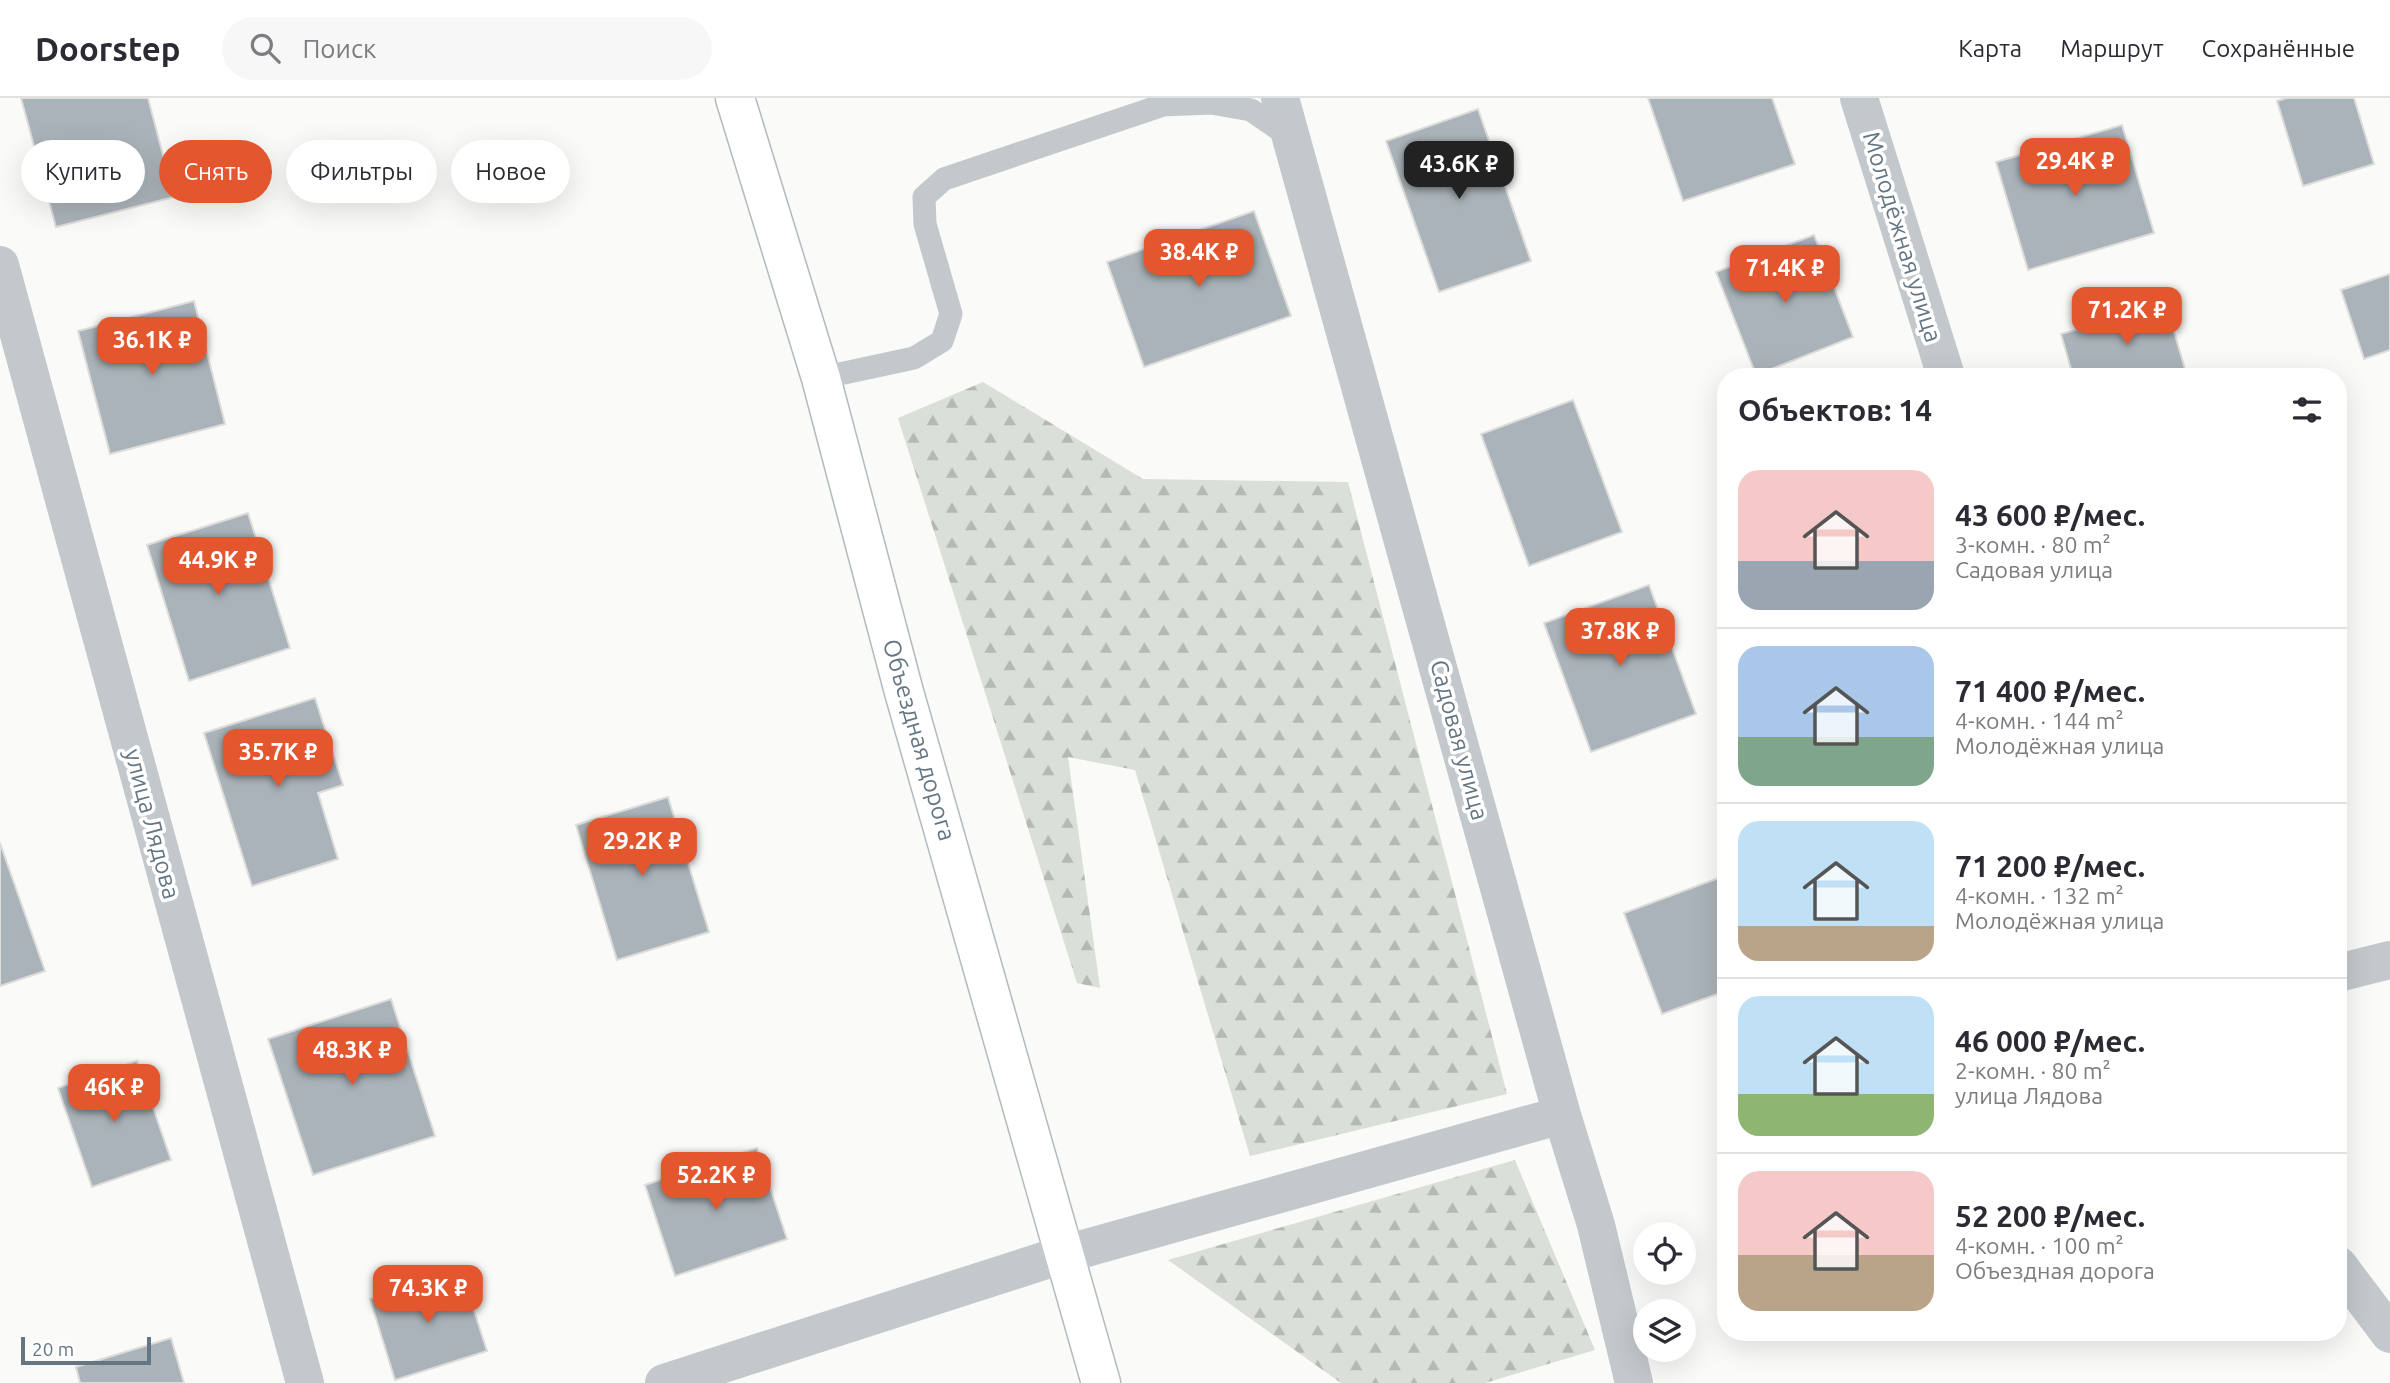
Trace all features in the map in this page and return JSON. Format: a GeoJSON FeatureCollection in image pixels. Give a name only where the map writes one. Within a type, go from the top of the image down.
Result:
{"type":"FeatureCollection","features":[{"type":"Feature","properties":{"kind":"main road","name":"Объездная дорога"},"geometry":{"type":"LineString","coordinates":[[735,98],[821,378],[904,692],[1101,1383]]}},
{"type":"Feature","properties":{"kind":"street","name":"Садовая улица"},"geometry":{"type":"LineString","coordinates":[[1280,98],[1562,1115],[1597,1225],[1633,1383]]}},
{"type":"Feature","properties":{"kind":"street","name":"Молодёжная улица"},"geometry":{"type":"LineString","coordinates":[[1859,98],[1943,368]]}},
{"type":"Feature","properties":{"kind":"street","name":"улица Лядова"},"geometry":{"type":"LineString","coordinates":[[0,265],[305,1383]]}},
{"type":"Feature","properties":{"kind":"street"},"geometry":{"type":"LineString","coordinates":[[2347,972],[2390,960]]}},
{"type":"Feature","properties":{"kind":"street"},"geometry":{"type":"LineString","coordinates":[[664,1383],[1065,1254],[1562,1115]]}},
{"type":"Feature","properties":{"kind":"street"},"geometry":{"type":"LineString","coordinates":[[2347,1277],[2390,1334]]}},
{"type":"Feature","properties":{"kind":"lane"},"geometry":{"type":"LineString","coordinates":[[821,378],[914,358],[942,341],[951,314],[925,224],[924,197],[944,179],[1163,105],[1211,103],[1251,110],[1290,137]]}},
{"type":"Feature","properties":{"kind":"green space"},"geometry":{"type":"Polygon","coordinates":[[[983,382],[1143,479],[1348,482],[1507,1094],[1250,1156],[1135,770],[1068,757],[1100,988],[1077,983],[898,418],[983,382]]]}},
{"type":"Feature","properties":{"kind":"green space"},"geometry":{"type":"Polygon","coordinates":[[[1515,1160],[1595,1350],[1485,1383],[1341,1383],[1168,1260],[1515,1160]]]}},
{"type":"Feature","properties":{"kind":"building"},"geometry":{"type":"Polygon","coordinates":[[[21,98],[148,98],[159,140],[159,201],[56,227],[49,203],[145,203],[145,140],[32,140],[21,98]]]}},
{"type":"Feature","properties":{"kind":"building"},"geometry":{"type":"Polygon","coordinates":[[[1648,98],[1772,98],[1795,164],[1683,201],[1648,98]]]}},
{"type":"Feature","properties":{"kind":"building"},"geometry":{"type":"Polygon","coordinates":[[[2287,98],[2354,98],[2374,164],[2303,186],[2277,101],[2287,98]]]}},
{"type":"Feature","properties":{"kind":"building"},"geometry":{"type":"Polygon","coordinates":[[[1478,109],[1531,261],[1439,292],[1386,141],[1478,109]]]}},
{"type":"Feature","properties":{"kind":"building"},"geometry":{"type":"Polygon","coordinates":[[[2122,125],[2154,233],[2028,270],[1996,162],[2122,125]]]}},
{"type":"Feature","properties":{"kind":"building"},"geometry":{"type":"Polygon","coordinates":[[[1254,211],[1291,316],[1144,367],[1107,262],[1254,211]]]}},
{"type":"Feature","properties":{"kind":"building"},"geometry":{"type":"Polygon","coordinates":[[[1814,235],[1853,337],[1774,368],[1753,368],[1716,272],[1814,235]]]}},
{"type":"Feature","properties":{"kind":"building"},"geometry":{"type":"Polygon","coordinates":[[[2390,274],[2390,350],[2364,359],[2341,290],[2390,274]]]}},
{"type":"Feature","properties":{"kind":"building"},"geometry":{"type":"Polygon","coordinates":[[[194,301],[225,424],[110,454],[78,331],[194,301]]]}},
{"type":"Feature","properties":{"kind":"building"},"geometry":{"type":"Polygon","coordinates":[[[2166,304],[2185,368],[2071,368],[2061,334],[2166,304]]]}},
{"type":"Feature","properties":{"kind":"building"},"geometry":{"type":"Polygon","coordinates":[[[1573,400],[1622,532],[1529,566],[1481,434],[1573,400]]]}},
{"type":"Feature","properties":{"kind":"building"},"geometry":{"type":"Polygon","coordinates":[[[248,513],[290,648],[189,681],[147,545],[248,513]]]}},
{"type":"Feature","properties":{"kind":"building"},"geometry":{"type":"Polygon","coordinates":[[[1649,585],[1696,714],[1591,752],[1544,623],[1649,585]]]}},
{"type":"Feature","properties":{"kind":"building"},"geometry":{"type":"Polygon","coordinates":[[[315,698],[343,785],[318,793],[338,859],[252,886],[204,733],[315,698]]]}},
{"type":"Feature","properties":{"kind":"building"},"geometry":{"type":"Polygon","coordinates":[[[668,797],[709,932],[617,960],[576,825],[668,797]]]}},
{"type":"Feature","properties":{"kind":"building"},"geometry":{"type":"Polygon","coordinates":[[[0,843],[45,971],[0,986],[0,843]]]}},
{"type":"Feature","properties":{"kind":"building"},"geometry":{"type":"Polygon","coordinates":[[[1717,879],[1717,994],[1662,1014],[1624,913],[1717,879]]]}},
{"type":"Feature","properties":{"kind":"building"},"geometry":{"type":"Polygon","coordinates":[[[391,999],[435,1136],[313,1175],[268,1039],[391,999]]]}},
{"type":"Feature","properties":{"kind":"building"},"geometry":{"type":"Polygon","coordinates":[[[137,1061],[171,1160],[92,1187],[58,1088],[137,1061]]]}},
{"type":"Feature","properties":{"kind":"building"},"geometry":{"type":"Polygon","coordinates":[[[757,1148],[787,1239],[675,1276],[645,1185],[757,1148]]]}},
{"type":"Feature","properties":{"kind":"building"},"geometry":{"type":"Polygon","coordinates":[[[461,1270],[487,1351],[395,1380],[370,1299],[461,1270]]]}},
{"type":"Feature","properties":{"kind":"building"},"geometry":{"type":"Polygon","coordinates":[[[171,1338],[184,1383],[80,1383],[76,1367],[171,1338]]]}}]}
